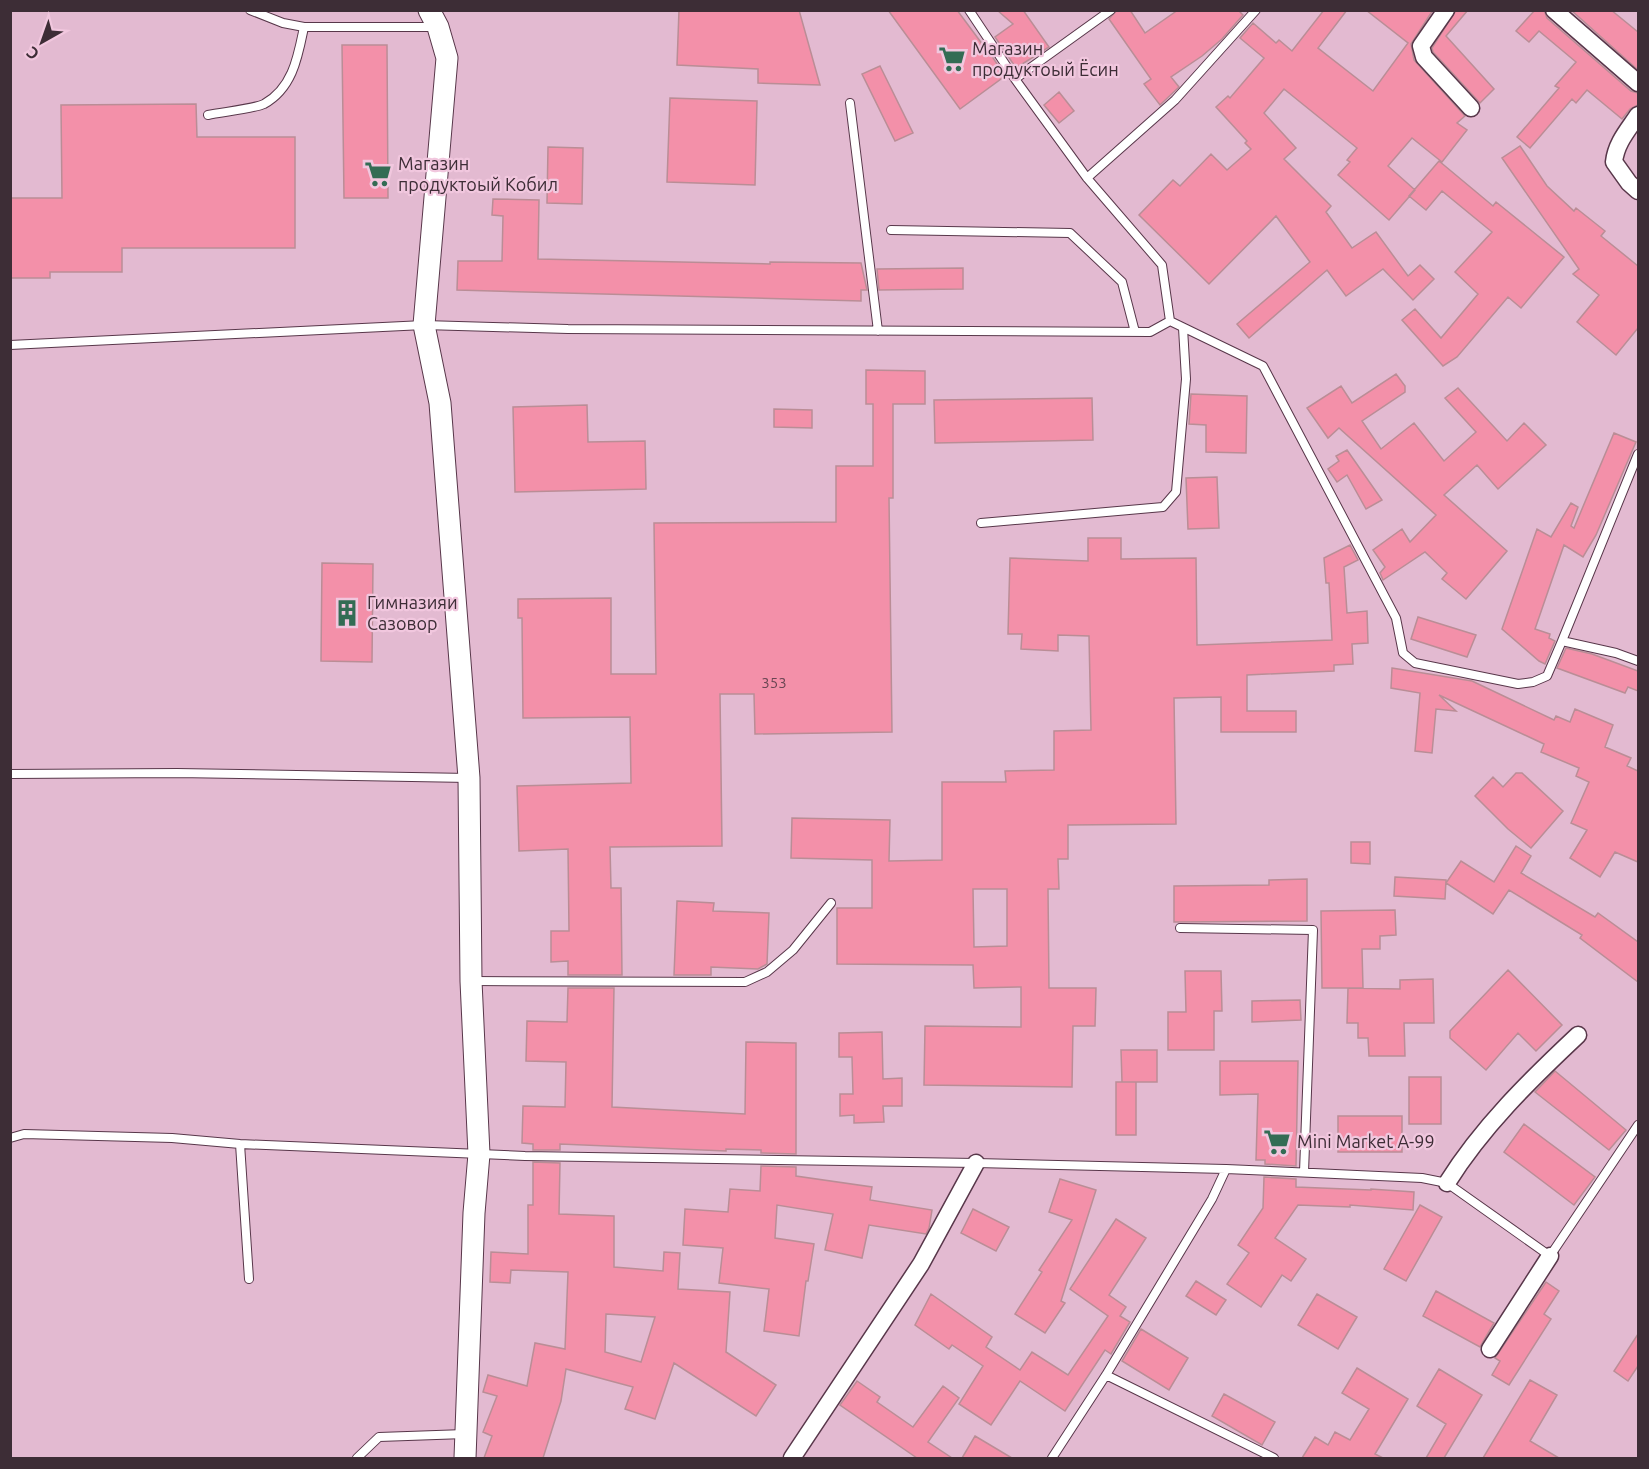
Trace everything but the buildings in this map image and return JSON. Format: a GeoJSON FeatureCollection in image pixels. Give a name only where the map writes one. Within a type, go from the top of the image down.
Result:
{"type":"FeatureCollection","features":[{"type":"Feature","properties":{"kind":"street"},"geometry":{"type":"LineString","coordinates":[[1446,10],[1421,46],[1424,57],[1471,108]]}},
{"type":"Feature","properties":{"kind":"street"},"geometry":{"type":"LineString","coordinates":[[1554,10],[1638,83]]}},
{"type":"Feature","properties":{"kind":"street"},"geometry":{"type":"LineString","coordinates":[[434,19],[447,58],[424,325],[440,403],[469,778],[471,981],[479,1154],[474,1213],[465,1458]]}},
{"type":"Feature","properties":{"kind":"street"},"geometry":{"type":"LineString","coordinates":[[1638,114],[1615,151],[1614,162],[1629,183],[1638,191]]}},
{"type":"Feature","properties":{"kind":"street"},"geometry":{"type":"LineString","coordinates":[[1447,1184],[1490,1124],[1578,1035]]}},
{"type":"Feature","properties":{"kind":"street"},"geometry":{"type":"LineString","coordinates":[[792,1458],[921,1264],[976,1163]]}},
{"type":"Feature","properties":{"kind":"street"},"geometry":{"type":"LineString","coordinates":[[1490,1348],[1550,1256]]}},
{"type":"Feature","properties":{"kind":"lane"},"geometry":{"type":"LineString","coordinates":[[250,10],[283,23],[304,27],[434,19]]}},
{"type":"Feature","properties":{"kind":"lane"},"geometry":{"type":"LineString","coordinates":[[969,10],[1015,80],[1087,178],[1162,265],[1170,321]]}},
{"type":"Feature","properties":{"kind":"lane"},"geometry":{"type":"LineString","coordinates":[[1015,80],[1111,10]]}},
{"type":"Feature","properties":{"kind":"lane"},"geometry":{"type":"LineString","coordinates":[[1087,178],[1175,100],[1256,10]]}},
{"type":"Feature","properties":{"kind":"lane"},"geometry":{"type":"LineString","coordinates":[[208,115],[263,104],[284,87],[297,64],[304,27]]}},
{"type":"Feature","properties":{"kind":"lane"},"geometry":{"type":"LineString","coordinates":[[850,103],[878,331]]}},
{"type":"Feature","properties":{"kind":"lane"},"geometry":{"type":"LineString","coordinates":[[891,230],[1070,233],[1122,282],[1136,332]]}},
{"type":"Feature","properties":{"kind":"lane"},"geometry":{"type":"LineString","coordinates":[[1170,321],[1263,366],[1396,618],[1403,653],[1415,663],[1518,684],[1533,682],[1547,676],[1638,454]]}},
{"type":"Feature","properties":{"kind":"lane"},"geometry":{"type":"LineString","coordinates":[[10,345],[424,325],[568,329],[1150,332],[1170,321]]}},
{"type":"Feature","properties":{"kind":"lane"},"geometry":{"type":"LineString","coordinates":[[981,523],[1163,507],[1176,492],[1186,379],[1183,328]]}},
{"type":"Feature","properties":{"kind":"lane"},"geometry":{"type":"LineString","coordinates":[[1562,642],[1616,652],[1638,661]]}},
{"type":"Feature","properties":{"kind":"lane"},"geometry":{"type":"LineString","coordinates":[[10,774],[177,773],[469,778]]}},
{"type":"Feature","properties":{"kind":"lane"},"geometry":{"type":"LineString","coordinates":[[471,981],[745,982],[767,972],[793,950],[831,903]]}},
{"type":"Feature","properties":{"kind":"lane"},"geometry":{"type":"LineString","coordinates":[[1180,928],[1313,930],[1304,1172]]}},
{"type":"Feature","properties":{"kind":"lane"},"geometry":{"type":"LineString","coordinates":[[10,1138],[24,1134],[172,1138],[240,1144],[479,1154],[1226,1169],[1422,1178],[1447,1184],[1550,1256],[1638,1125]]}},
{"type":"Feature","properties":{"kind":"lane"},"geometry":{"type":"LineString","coordinates":[[240,1144],[249,1280]]}},
{"type":"Feature","properties":{"kind":"lane"},"geometry":{"type":"LineString","coordinates":[[1052,1458],[1106,1375],[1212,1199],[1226,1169]]}},
{"type":"Feature","properties":{"kind":"lane"},"geometry":{"type":"LineString","coordinates":[[1106,1375],[1274,1458]]}},
{"type":"Feature","properties":{"kind":"lane"},"geometry":{"type":"LineString","coordinates":[[357,1458],[379,1437],[466,1434]]}},
{"type":"Feature","properties":{"kind":"place","name":"Магазин продуктоый Ёсин"},"geometry":{"type":"Point","coordinates":[952,59]}},
{"type":"Feature","properties":{"kind":"place","name":"Магазин продуктоый Кобил"},"geometry":{"type":"Point","coordinates":[378,174]}},
{"type":"Feature","properties":{"kind":"place","name":"Гимназияи Сазовор"},"geometry":{"type":"Point","coordinates":[347,613]}},
{"type":"Feature","properties":{"kind":"place","name":"Mini Market A-99"},"geometry":{"type":"Point","coordinates":[1277,1142]}}]}
